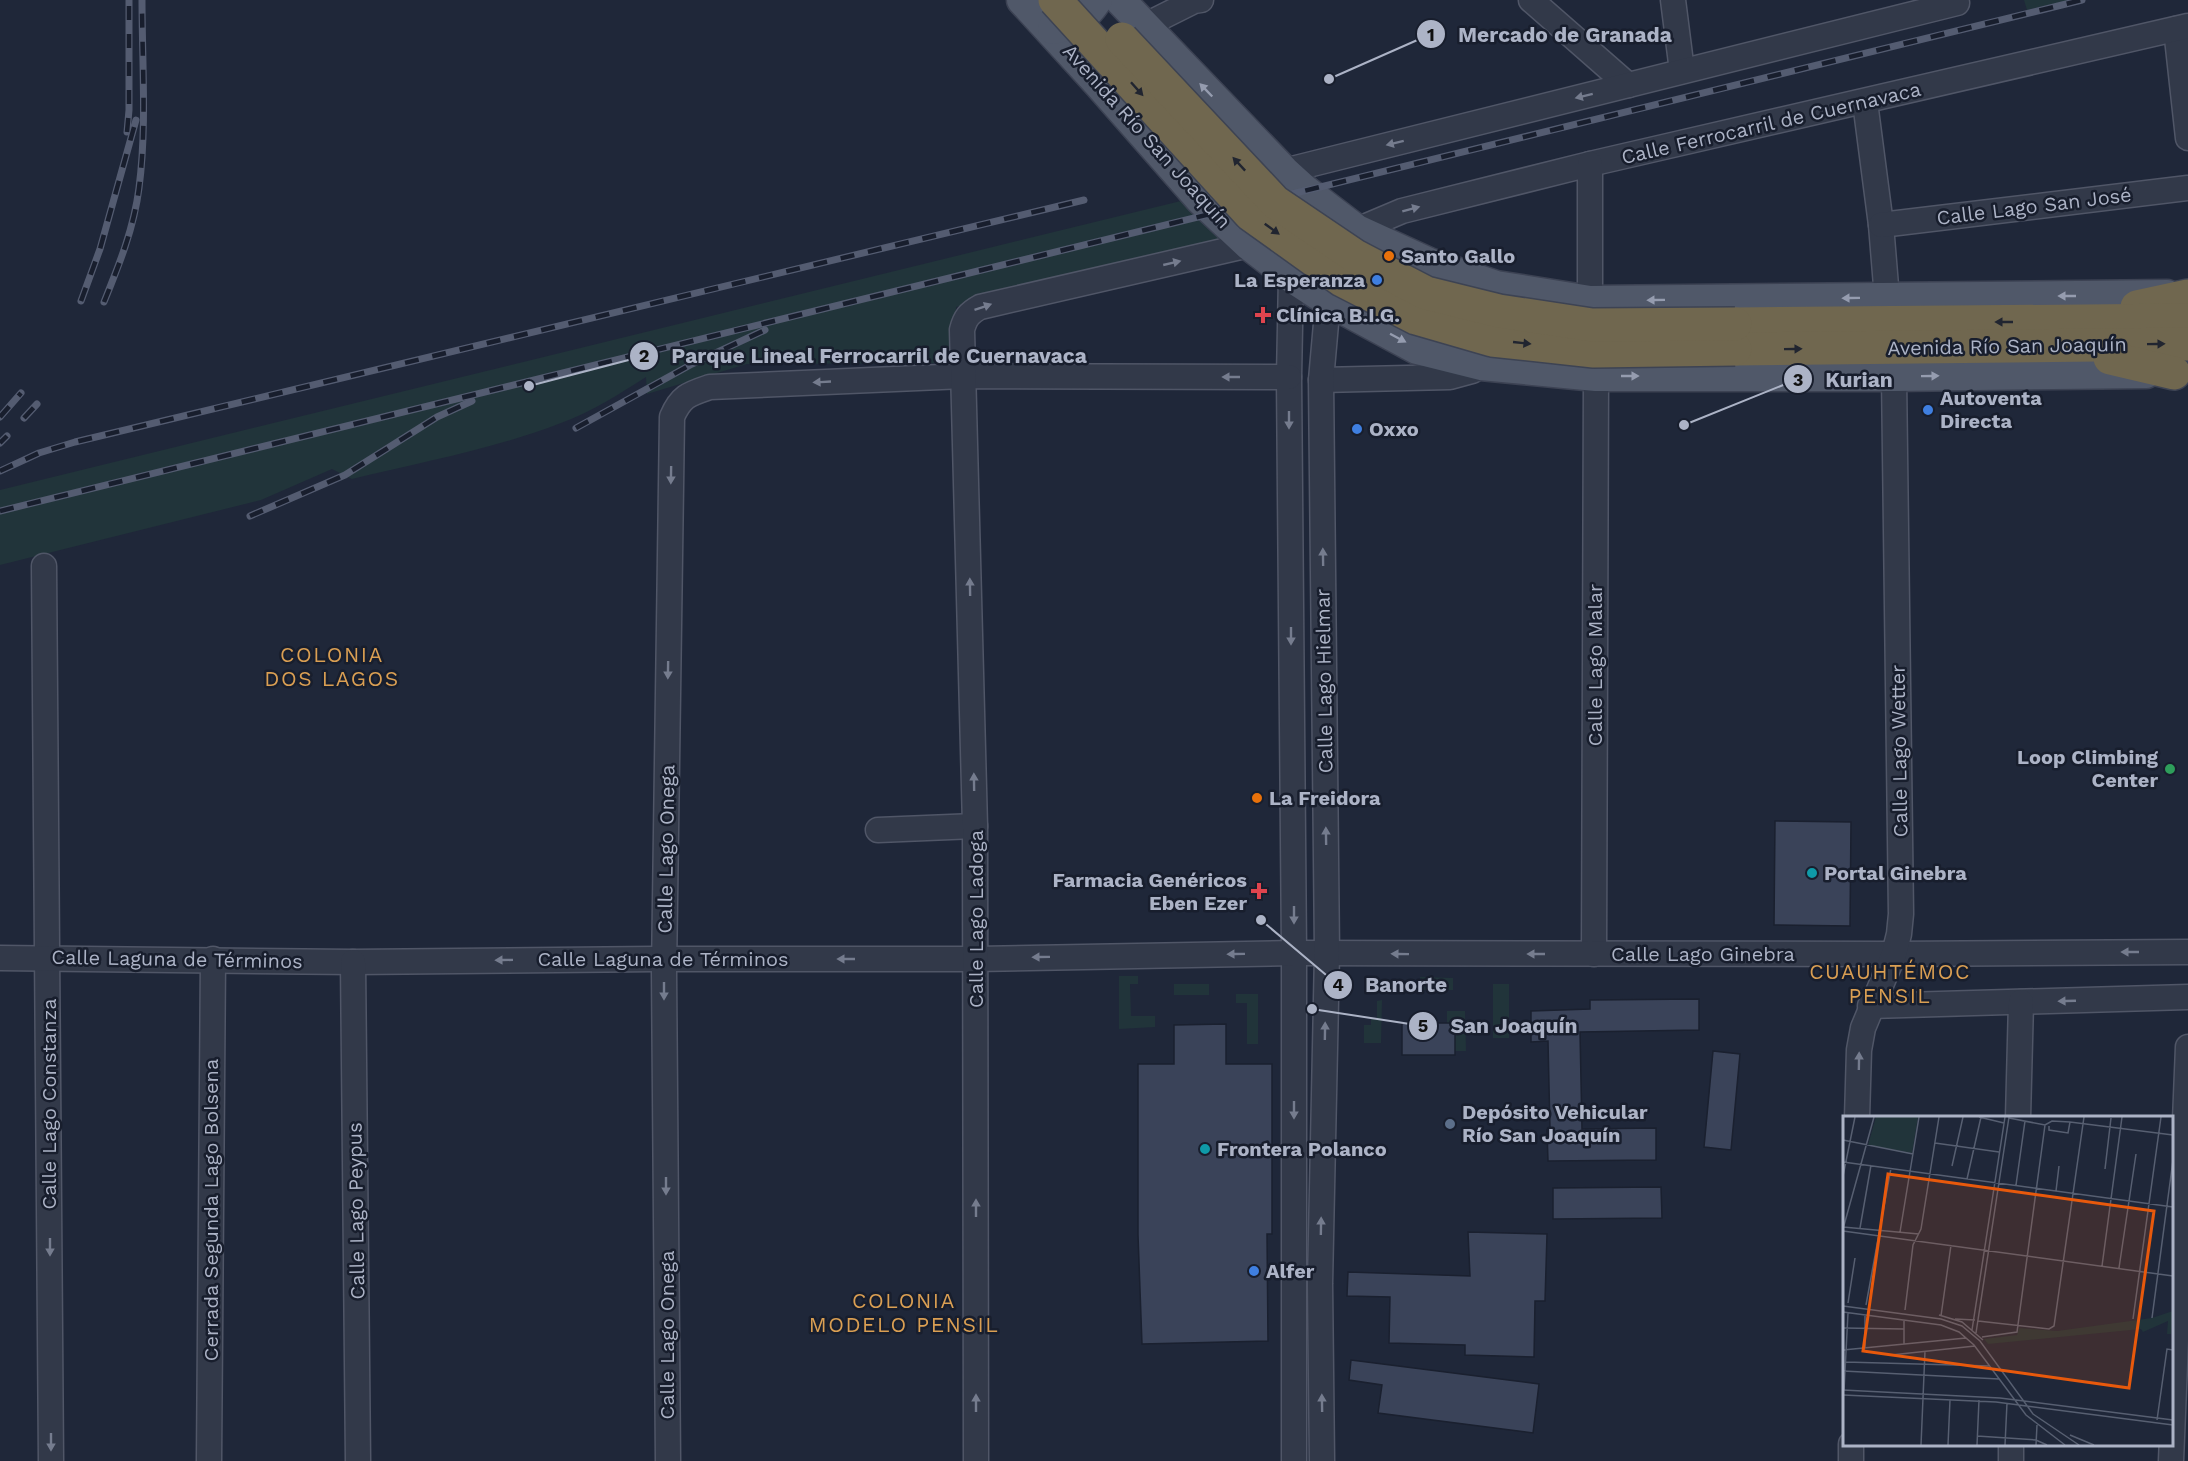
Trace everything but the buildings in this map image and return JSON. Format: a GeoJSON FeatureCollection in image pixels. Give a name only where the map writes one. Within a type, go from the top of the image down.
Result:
{"type":"FeatureCollection","features":[{"type":"Feature","properties":{"kind":"highway","name":"Avenida Río San Joaquín"},"geometry":{"type":"LineString","coordinates":[[1085,0],[1275,202],[1355,256],[1426,293],[1499,311],[1592,325],[1735,337]]}},
{"type":"Feature","properties":{"kind":"highway","name":"Avenida Río San Joaquín"},"geometry":{"type":"LineString","coordinates":[[1052,15],[1250,214],[1342,280],[1416,318],[1492,340],[1594,351],[1735,337],[2061,334],[2188,321]]}},
{"type":"Feature","properties":{"kind":"highway"},"geometry":{"type":"LineString","coordinates":[[2061,334],[2188,296]]}},
{"type":"Feature","properties":{"kind":"highway"},"geometry":{"type":"LineString","coordinates":[[2061,334],[2183,363]]}},
{"type":"Feature","properties":{"kind":"main road","name":"Avenida Río San Joaquín"},"geometry":{"type":"LineString","coordinates":[[1022,0],[1052,15],[1099,84],[1201,200],[1249,245],[1291,277],[1328,301],[1418,349],[1481,366],[1596,376],[1894,376],[2183,363]]}},
{"type":"Feature","properties":{"kind":"main road"},"geometry":{"type":"LineString","coordinates":[[1052,15],[1072,25],[1090,10],[1097,0]]}},
{"type":"Feature","properties":{"kind":"main road"},"geometry":{"type":"LineString","coordinates":[[1120,0],[1284,171],[1357,230],[1429,263],[1497,286],[1590,301],[2188,296]]}},
{"type":"Feature","properties":{"kind":"main road"},"geometry":{"type":"LineString","coordinates":[[1099,84],[1103,66],[1123,43],[1144,26]]}},
{"type":"Feature","properties":{"kind":"main road"},"geometry":{"type":"LineString","coordinates":[[1481,366],[1497,286]]}},
{"type":"Feature","properties":{"kind":"street"},"geometry":{"type":"LineString","coordinates":[[1144,26],[1194,1],[1201,0]]}},
{"type":"Feature","properties":{"kind":"street"},"geometry":{"type":"LineString","coordinates":[[1531,0],[1628,86]]}},
{"type":"Feature","properties":{"kind":"street"},"geometry":{"type":"LineString","coordinates":[[1673,0],[1682,71]]}},
{"type":"Feature","properties":{"kind":"street"},"geometry":{"type":"LineString","coordinates":[[1284,171],[1957,3]]}},
{"type":"Feature","properties":{"kind":"street"},"geometry":{"type":"LineString","coordinates":[[2182,28],[2188,138]]}},
{"type":"Feature","properties":{"kind":"street","name":"Calle Ferrocarril de Cuernavaca"},"geometry":{"type":"LineString","coordinates":[[1357,230],[1402,211],[1590,165],[2182,28]]}},
{"type":"Feature","properties":{"kind":"street"},"geometry":{"type":"LineString","coordinates":[[1865,102],[1881,225],[1887,298]]}},
{"type":"Feature","properties":{"kind":"street"},"geometry":{"type":"LineString","coordinates":[[1590,165],[1590,301]]}},
{"type":"Feature","properties":{"kind":"street","name":"Calle Lago San José"},"geometry":{"type":"LineString","coordinates":[[1881,225],[2188,188]]}},
{"type":"Feature","properties":{"kind":"street","name":"Calle Lago Hielmar"},"geometry":{"type":"LineString","coordinates":[[1322,1461],[1320,1284],[1327,953],[1321,380],[1328,301],[1342,261],[1357,230]]}},
{"type":"Feature","properties":{"kind":"street"},"geometry":{"type":"LineString","coordinates":[[1249,245],[980,307],[970,312],[962,330],[964,376],[1289,377]]}},
{"type":"Feature","properties":{"kind":"street","name":"Calle Lago Hielmar"},"geometry":{"type":"LineString","coordinates":[[1291,277],[1289,377],[1294,953],[1294,1461]]}},
{"type":"Feature","properties":{"kind":"street"},"geometry":{"type":"LineString","coordinates":[[1321,380],[1450,376],[1472,371],[1481,366]]}},
{"type":"Feature","properties":{"kind":"street","name":"Calle Lago Onega"},"geometry":{"type":"LineString","coordinates":[[668,1461],[664,959],[672,417],[678,402],[691,393],[710,387],[964,376]]}},
{"type":"Feature","properties":{"kind":"street","name":"Calle Lago Ladoga"},"geometry":{"type":"LineString","coordinates":[[964,376],[975,826],[975,1461]]}},
{"type":"Feature","properties":{"kind":"street","name":"Calle Lago Malar"},"geometry":{"type":"LineString","coordinates":[[1594,954],[1596,376]]}},
{"type":"Feature","properties":{"kind":"street","name":"Calle Lago Wetter"},"geometry":{"type":"LineString","coordinates":[[1857,1116],[1859,1050],[1863,1028],[1870,1006],[1894,954],[1901,914],[1894,376]]}},
{"type":"Feature","properties":{"kind":"street","name":"Calle Lago Constanza"},"geometry":{"type":"LineString","coordinates":[[44,566],[51,1461]]}},
{"type":"Feature","properties":{"kind":"street"},"geometry":{"type":"LineString","coordinates":[[878,830],[975,826]]}},
{"type":"Feature","properties":{"kind":"street","name":"Calle Lago Ginebra"},"geometry":{"type":"LineString","coordinates":[[1327,953],[2188,952]]}},
{"type":"Feature","properties":{"kind":"street","name":"Calle Laguna de Términos"},"geometry":{"type":"LineString","coordinates":[[0,958],[353,962],[1327,953]]}},
{"type":"Feature","properties":{"kind":"street","name":"Cerrada Segunda Lago Bolsena"},"geometry":{"type":"LineString","coordinates":[[209,1461],[213,959]]}},
{"type":"Feature","properties":{"kind":"street","name":"Calle Lago Peypus"},"geometry":{"type":"LineString","coordinates":[[353,962],[358,1461]]}},
{"type":"Feature","properties":{"kind":"street"},"geometry":{"type":"LineString","coordinates":[[1870,1006],[2188,997]]}},
{"type":"Feature","properties":{"kind":"street"},"geometry":{"type":"LineString","coordinates":[[2018,1116],[2020,1002]]}},
{"type":"Feature","properties":{"kind":"street"},"geometry":{"type":"LineString","coordinates":[[2173,1412],[2188,1047]]}},
{"type":"Feature","properties":{"kind":"street"},"geometry":{"type":"LineString","coordinates":[[2171,1461],[2172,1446]]}},
{"type":"Feature","properties":{"kind":"shaded area"},"geometry":{"type":"Polygon","coordinates":[[[2024,0],[2070,0],[2027,10],[2024,0]]]}},
{"type":"Feature","properties":{"kind":"shaded area"},"geometry":{"type":"Polygon","coordinates":[[[1189,199],[1226,239],[956,307],[955,363],[747,364],[647,394],[646,377],[584,414],[510,440],[352,479],[332,469],[261,500],[0,565],[0,490],[1189,199]]]}},
{"type":"Feature","properties":{"kind":"shaded area"},"geometry":{"type":"Polygon","coordinates":[[[1119,976],[1138,976],[1138,984],[1130,984],[1131,1016],[1155,1016],[1155,1027],[1119,1029],[1119,976]]]}},
{"type":"Feature","properties":{"kind":"shaded area"},"geometry":{"type":"Polygon","coordinates":[[[1420,977],[1453,978],[1453,990],[1420,990],[1420,977]]]}},
{"type":"Feature","properties":{"kind":"shaded area"},"geometry":{"type":"Polygon","coordinates":[[[1174,984],[1209,984],[1209,995],[1174,995],[1174,984]]]}},
{"type":"Feature","properties":{"kind":"shaded area"},"geometry":{"type":"Polygon","coordinates":[[[1493,984],[1509,984],[1509,1038],[1493,1038],[1493,984]]]}},
{"type":"Feature","properties":{"kind":"shaded area"},"geometry":{"type":"Polygon","coordinates":[[[1236,994],[1258,994],[1258,1044],[1247,1044],[1247,1003],[1236,1003],[1236,994]]]}},
{"type":"Feature","properties":{"kind":"shaded area"},"geometry":{"type":"Polygon","coordinates":[[[1382,1000],[1381,1043],[1364,1043],[1364,1025],[1371,1025],[1371,1019],[1377,1019],[1377,1001],[1382,1000]]]}},
{"type":"Feature","properties":{"kind":"shaded area"},"geometry":{"type":"Polygon","coordinates":[[[1447,1011],[1465,1011],[1466,1051],[1455,1051],[1455,1023],[1447,1023],[1447,1011]]]}},
{"type":"Feature","properties":{"kind":"railway"},"geometry":{"type":"LineString","coordinates":[[127,132],[129,0]]}},
{"type":"Feature","properties":{"kind":"railway"},"geometry":{"type":"LineString","coordinates":[[104,302],[130,232],[139,188],[143,118],[142,0]]}},
{"type":"Feature","properties":{"kind":"railway"},"geometry":{"type":"LineString","coordinates":[[0,511],[2082,0]]}},
{"type":"Feature","properties":{"kind":"railway"},"geometry":{"type":"LineString","coordinates":[[81,301],[100,249],[136,120]]}},
{"type":"Feature","properties":{"kind":"railway"},"geometry":{"type":"LineString","coordinates":[[0,471],[39,453],[75,442],[1084,200]]}},
{"type":"Feature","properties":{"kind":"railway"},"geometry":{"type":"LineString","coordinates":[[576,428],[692,364],[765,330]]}},
{"type":"Feature","properties":{"kind":"railway"},"geometry":{"type":"LineString","coordinates":[[0,417],[21,393]]}},
{"type":"Feature","properties":{"kind":"railway"},"geometry":{"type":"LineString","coordinates":[[250,516],[345,475],[437,417],[472,401]]}},
{"type":"Feature","properties":{"kind":"railway"},"geometry":{"type":"LineString","coordinates":[[24,418],[37,404]]}},
{"type":"Feature","properties":{"kind":"railway"},"geometry":{"type":"LineString","coordinates":[[0,443],[7,436]]}},
{"type":"Feature","properties":{"kind":"place","name":"Mercado de Granada"},"geometry":{"type":"Point","coordinates":[1329,79]}},
{"type":"Feature","properties":{"kind":"place","name":"Santo Gallo"},"geometry":{"type":"Point","coordinates":[1389,256]}},
{"type":"Feature","properties":{"kind":"place","name":"La Esperanza"},"geometry":{"type":"Point","coordinates":[1377,280]}},
{"type":"Feature","properties":{"kind":"place","name":"Clínica B.I.G."},"geometry":{"type":"Point","coordinates":[1263,315]}},
{"type":"Feature","properties":{"kind":"place","name":"Parque Lineal Ferrocarril de Cuernavaca"},"geometry":{"type":"Point","coordinates":[529,386]}},
{"type":"Feature","properties":{"kind":"place","name":"Autoventa Directa"},"geometry":{"type":"Point","coordinates":[1928,410]}},
{"type":"Feature","properties":{"kind":"place","name":"Kurian"},"geometry":{"type":"Point","coordinates":[1684,425]}},
{"type":"Feature","properties":{"kind":"place","name":"Oxxo"},"geometry":{"type":"Point","coordinates":[1357,429]}},
{"type":"Feature","properties":{"kind":"place","name":"Loop Climbing Center"},"geometry":{"type":"Point","coordinates":[2170,769]}},
{"type":"Feature","properties":{"kind":"place","name":"La Freidora"},"geometry":{"type":"Point","coordinates":[1257,798]}},
{"type":"Feature","properties":{"kind":"place","name":"Portal Ginebra"},"geometry":{"type":"Point","coordinates":[1812,873]}},
{"type":"Feature","properties":{"kind":"place","name":"Farmacia Genéricos Eben Ezer"},"geometry":{"type":"Point","coordinates":[1259,891]}},
{"type":"Feature","properties":{"kind":"place","name":"Banorte"},"geometry":{"type":"Point","coordinates":[1261,920]}},
{"type":"Feature","properties":{"kind":"place","name":"San Joaquín"},"geometry":{"type":"Point","coordinates":[1312,1009]}},
{"type":"Feature","properties":{"kind":"place","name":"Depósito Vehicular Río San Joaquín"},"geometry":{"type":"Point","coordinates":[1450,1124]}},
{"type":"Feature","properties":{"kind":"place","name":"Frontera Polanco"},"geometry":{"type":"Point","coordinates":[1205,1149]}},
{"type":"Feature","properties":{"kind":"place","name":"Alfer"},"geometry":{"type":"Point","coordinates":[1254,1271]}},
{"type":"Feature","properties":{"kind":"district","name":"COLONIA DOS LAGOS"},"geometry":{"type":"Point","coordinates":[332,667]}},
{"type":"Feature","properties":{"kind":"district","name":"CUAUHTÉMOC PENSIL"},"geometry":{"type":"Point","coordinates":[1890,984]}},
{"type":"Feature","properties":{"kind":"district","name":"COLONIA MODELO PENSIL"},"geometry":{"type":"Point","coordinates":[904,1313]}}]}
